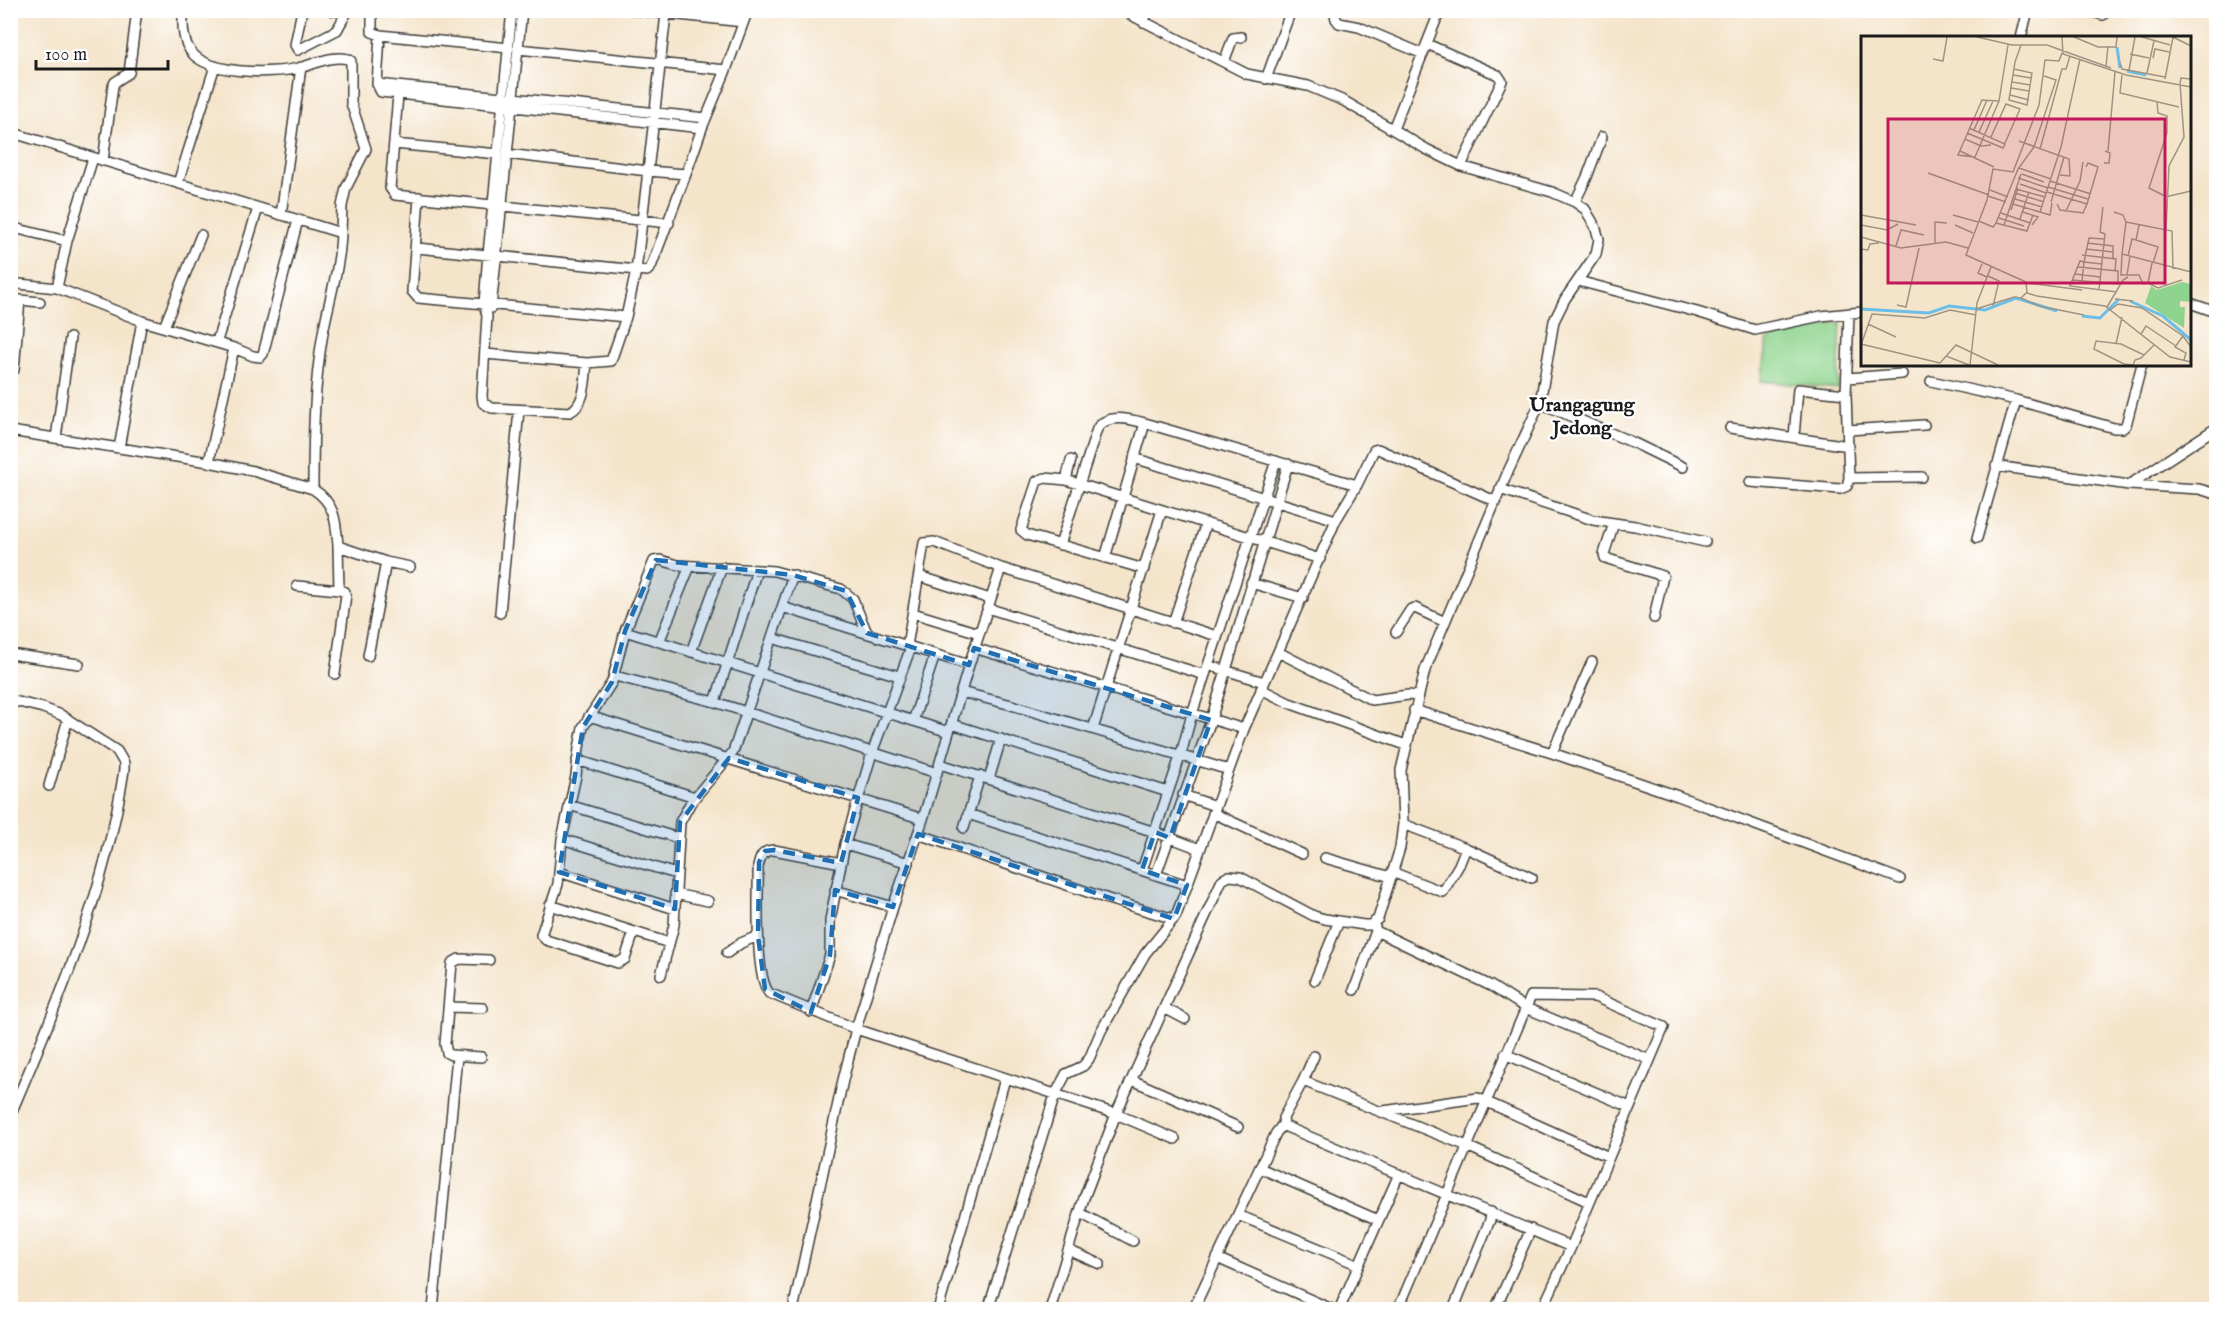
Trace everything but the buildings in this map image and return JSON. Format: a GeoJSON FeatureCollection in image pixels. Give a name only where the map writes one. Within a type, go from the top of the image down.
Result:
{"type":"FeatureCollection","features":[{"type":"Feature","properties":{"kind":"street"},"geometry":{"type":"LineString","coordinates":[[57,288],[67,241],[98,160],[115,82],[129,73],[137,10]]}},
{"type":"Feature","properties":{"kind":"street"},"geometry":{"type":"LineString","coordinates":[[183,10],[184,37],[189,49],[196,58],[215,66],[274,72],[343,58],[348,59],[352,65],[351,104],[366,149],[346,188],[342,206],[340,253],[323,332],[315,387],[314,489]]}},
{"type":"Feature","properties":{"kind":"street"},"geometry":{"type":"LineString","coordinates":[[302,10],[295,45],[298,50],[337,30],[347,12],[331,10]]}},
{"type":"Feature","properties":{"kind":"street"},"geometry":{"type":"LineString","coordinates":[[372,10],[372,32],[380,35],[726,70]]}},
{"type":"Feature","properties":{"kind":"street"},"geometry":{"type":"LineString","coordinates":[[512,10],[514,48]]}},
{"type":"Feature","properties":{"kind":"street"},"geometry":{"type":"LineString","coordinates":[[522,10],[514,48],[497,204],[487,316],[483,403],[492,408],[519,411],[570,412],[578,408],[581,402],[587,363]]}},
{"type":"Feature","properties":{"kind":"street"},"geometry":{"type":"LineString","coordinates":[[634,10],[743,22]]}},
{"type":"Feature","properties":{"kind":"street"},"geometry":{"type":"LineString","coordinates":[[417,248],[647,271],[651,267],[669,223],[702,128],[748,10]]}},
{"type":"Feature","properties":{"kind":"street"},"geometry":{"type":"LineString","coordinates":[[1121,10],[1247,74],[1318,89],[1461,166],[1552,192],[1575,201],[1585,209],[1599,239],[1596,254],[1565,299],[1554,321],[1540,403],[1500,489],[1428,660],[1401,770],[1403,824],[1401,848],[1354,990]]}},
{"type":"Feature","properties":{"kind":"street"},"geometry":{"type":"LineString","coordinates":[[1143,22],[1149,10]]}},
{"type":"Feature","properties":{"kind":"street"},"geometry":{"type":"LineString","coordinates":[[1334,10],[1339,23],[1365,30],[1423,54]]}},
{"type":"Feature","properties":{"kind":"street"},"geometry":{"type":"LineString","coordinates":[[1393,129],[1440,10]]}},
{"type":"Feature","properties":{"kind":"street"},"geometry":{"type":"LineString","coordinates":[[2022,36],[2028,10]]}},
{"type":"Feature","properties":{"kind":"street"},"geometry":{"type":"LineString","coordinates":[[2085,10],[2103,15]]}},
{"type":"Feature","properties":{"kind":"street"},"geometry":{"type":"LineString","coordinates":[[485,354],[587,363],[611,361],[626,317],[636,271],[666,14]]}},
{"type":"Feature","properties":{"kind":"street"},"geometry":{"type":"LineString","coordinates":[[1266,79],[1290,14]]}},
{"type":"Feature","properties":{"kind":"street"},"geometry":{"type":"LineString","coordinates":[[380,35],[377,84],[381,93],[508,101]]}},
{"type":"Feature","properties":{"kind":"street"},"geometry":{"type":"LineString","coordinates":[[1224,62],[1233,38],[1241,37]]}},
{"type":"Feature","properties":{"kind":"street"},"geometry":{"type":"LineString","coordinates":[[1427,44],[1502,78],[1461,166]]}},
{"type":"Feature","properties":{"kind":"street"},"geometry":{"type":"LineString","coordinates":[[178,183],[215,66]]}},
{"type":"Feature","properties":{"kind":"street"},"geometry":{"type":"LineString","coordinates":[[281,215],[301,67]]}},
{"type":"Feature","properties":{"kind":"street"},"geometry":{"type":"LineString","coordinates":[[377,84],[654,118],[702,128]]}},
{"type":"Feature","properties":{"kind":"street"},"geometry":{"type":"LineString","coordinates":[[398,94],[390,188],[392,192],[419,197],[669,223]]}},
{"type":"Feature","properties":{"kind":"street"},"geometry":{"type":"LineString","coordinates":[[654,118],[706,118]]}},
{"type":"Feature","properties":{"kind":"street"},"geometry":{"type":"LineString","coordinates":[[10,132],[341,233]]}},
{"type":"Feature","properties":{"kind":"street"},"geometry":{"type":"LineString","coordinates":[[1575,201],[1602,137]]}},
{"type":"Feature","properties":{"kind":"street"},"geometry":{"type":"LineString","coordinates":[[394,144],[686,174]]}},
{"type":"Feature","properties":{"kind":"street"},"geometry":{"type":"LineString","coordinates":[[419,197],[412,291],[414,295],[426,300],[626,317]]}},
{"type":"Feature","properties":{"kind":"street"},"geometry":{"type":"LineString","coordinates":[[217,341],[258,208]]}},
{"type":"Feature","properties":{"kind":"street"},"geometry":{"type":"LineString","coordinates":[[10,283],[57,288],[142,321],[217,341],[260,357],[298,220]]}},
{"type":"Feature","properties":{"kind":"street"},"geometry":{"type":"LineString","coordinates":[[10,227],[67,241]]}},
{"type":"Feature","properties":{"kind":"street"},"geometry":{"type":"LineString","coordinates":[[164,327],[201,235]]}},
{"type":"Feature","properties":{"kind":"street"},"geometry":{"type":"LineString","coordinates":[[1578,281],[1697,312],[1755,330],[1821,316],[1861,312]]}},
{"type":"Feature","properties":{"kind":"street"},"geometry":{"type":"LineString","coordinates":[[14,370],[15,300],[40,302]]}},
{"type":"Feature","properties":{"kind":"street"},"geometry":{"type":"LineString","coordinates":[[2191,303],[2217,312]]}},
{"type":"Feature","properties":{"kind":"street"},"geometry":{"type":"LineString","coordinates":[[1750,482],[1840,489],[1847,486],[1850,478],[1846,394],[1849,313]]}},
{"type":"Feature","properties":{"kind":"street"},"geometry":{"type":"LineString","coordinates":[[119,448],[142,321]]}},
{"type":"Feature","properties":{"kind":"street"},"geometry":{"type":"LineString","coordinates":[[56,438],[70,338]]}},
{"type":"Feature","properties":{"kind":"street"},"geometry":{"type":"LineString","coordinates":[[208,462],[234,348]]}},
{"type":"Feature","properties":{"kind":"street"},"geometry":{"type":"LineString","coordinates":[[1931,381],[2016,400],[2114,428],[2123,428],[2127,424],[2142,366]]}},
{"type":"Feature","properties":{"kind":"street"},"geometry":{"type":"LineString","coordinates":[[1847,378],[1902,374]]}},
{"type":"Feature","properties":{"kind":"street"},"geometry":{"type":"LineString","coordinates":[[1794,437],[1798,388],[1846,394]]}},
{"type":"Feature","properties":{"kind":"street"},"geometry":{"type":"LineString","coordinates":[[1977,538],[2016,400]]}},
{"type":"Feature","properties":{"kind":"street"},"geometry":{"type":"LineString","coordinates":[[1540,403],[1634,443],[1683,467]]}},
{"type":"Feature","properties":{"kind":"street"},"geometry":{"type":"LineString","coordinates":[[500,613],[519,411]]}},
{"type":"Feature","properties":{"kind":"street"},"geometry":{"type":"LineString","coordinates":[[1060,545],[1099,424],[1120,419],[1145,423],[1358,483]]}},
{"type":"Feature","properties":{"kind":"street"},"geometry":{"type":"LineString","coordinates":[[1105,558],[1121,497],[1145,423]]}},
{"type":"Feature","properties":{"kind":"street"},"geometry":{"type":"LineString","coordinates":[[1848,430],[1924,425]]}},
{"type":"Feature","properties":{"kind":"street"},"geometry":{"type":"LineString","coordinates":[[1730,428],[1849,446]]}},
{"type":"Feature","properties":{"kind":"street"},"geometry":{"type":"LineString","coordinates":[[2129,485],[2217,428]]}},
{"type":"Feature","properties":{"kind":"street"},"geometry":{"type":"LineString","coordinates":[[10,431],[208,462],[254,471],[314,489],[332,508],[336,520],[339,590]]}},
{"type":"Feature","properties":{"kind":"street"},"geometry":{"type":"LineString","coordinates":[[988,1310],[1055,1095],[1066,1074],[1083,1066],[1089,1059],[1101,1031],[1145,954],[1159,934],[1174,919],[1244,729],[1336,520],[1365,472],[1374,450],[1382,450],[1495,501]]}},
{"type":"Feature","properties":{"kind":"street"},"geometry":{"type":"LineString","coordinates":[[1134,458],[1336,520]]}},
{"type":"Feature","properties":{"kind":"street"},"geometry":{"type":"LineString","coordinates":[[1066,480],[1071,460]]}},
{"type":"Feature","properties":{"kind":"street"},"geometry":{"type":"LineString","coordinates":[[1142,870],[1182,754],[1217,636],[1276,461]]}},
{"type":"Feature","properties":{"kind":"street"},"geometry":{"type":"LineString","coordinates":[[1156,875],[1211,720],[1288,464]]}},
{"type":"Feature","properties":{"kind":"street"},"geometry":{"type":"LineString","coordinates":[[1996,466],[2129,485],[2199,489],[2217,494]]}},
{"type":"Feature","properties":{"kind":"street"},"geometry":{"type":"LineString","coordinates":[[1850,478],[1922,477]]}},
{"type":"Feature","properties":{"kind":"street"},"geometry":{"type":"LineString","coordinates":[[1144,569],[1023,533],[1021,527],[1037,481],[1045,478],[1079,483],[1320,559]]}},
{"type":"Feature","properties":{"kind":"street"},"geometry":{"type":"LineString","coordinates":[[1500,489],[1593,519],[1705,542]]}},
{"type":"Feature","properties":{"kind":"street"},"geometry":{"type":"LineString","coordinates":[[1094,729],[1162,510]]}},
{"type":"Feature","properties":{"kind":"street"},"geometry":{"type":"LineString","coordinates":[[1173,623],[1206,523]]}},
{"type":"Feature","properties":{"kind":"street"},"geometry":{"type":"LineString","coordinates":[[1614,523],[1604,554],[1605,558],[1663,576],[1654,618]]}},
{"type":"Feature","properties":{"kind":"street"},"geometry":{"type":"LineString","coordinates":[[811,1012],[830,955],[829,928],[845,844],[872,753],[909,646],[923,546],[930,541],[1001,568],[1217,636]]}},
{"type":"Feature","properties":{"kind":"street"},"geometry":{"type":"LineString","coordinates":[[338,545],[346,550],[410,567]]}},
{"type":"Feature","properties":{"kind":"street"},"geometry":{"type":"LineString","coordinates":[[634,932],[626,959],[618,963],[546,940],[541,934],[558,884],[562,838],[576,776],[583,727],[615,676],[625,631],[654,561],[660,560],[690,566],[774,571],[846,591],[853,598],[867,633]]}},
{"type":"Feature","properties":{"kind":"street"},"geometry":{"type":"LineString","coordinates":[[368,656],[386,562]]}},
{"type":"Feature","properties":{"kind":"street"},"geometry":{"type":"LineString","coordinates":[[659,642],[690,566]]}},
{"type":"Feature","properties":{"kind":"street"},"geometry":{"type":"LineString","coordinates":[[691,652],[722,567]]}},
{"type":"Feature","properties":{"kind":"street"},"geometry":{"type":"LineString","coordinates":[[793,1310],[856,1029],[1001,568]]}},
{"type":"Feature","properties":{"kind":"street"},"geometry":{"type":"LineString","coordinates":[[715,702],[757,570]]}},
{"type":"Feature","properties":{"kind":"street"},"geometry":{"type":"LineString","coordinates":[[661,975],[674,925],[675,874],[678,838],[683,816],[695,797],[729,758],[747,712],[793,575]]}},
{"type":"Feature","properties":{"kind":"street"},"geometry":{"type":"LineString","coordinates":[[919,576],[989,603],[1205,675]]}},
{"type":"Feature","properties":{"kind":"street"},"geometry":{"type":"LineString","coordinates":[[1251,583],[1303,598]]}},
{"type":"Feature","properties":{"kind":"street"},"geometry":{"type":"LineString","coordinates":[[297,586],[345,592],[335,674]]}},
{"type":"Feature","properties":{"kind":"street"},"geometry":{"type":"LineString","coordinates":[[782,607],[969,665]]}},
{"type":"Feature","properties":{"kind":"street"},"geometry":{"type":"LineString","coordinates":[[1396,632],[1412,609],[1445,622]]}},
{"type":"Feature","properties":{"kind":"street"},"geometry":{"type":"LineString","coordinates":[[913,613],[979,633]]}},
{"type":"Feature","properties":{"kind":"street"},"geometry":{"type":"LineString","coordinates":[[625,631],[913,721],[1000,739],[1168,792]]}},
{"type":"Feature","properties":{"kind":"street"},"geometry":{"type":"LineString","coordinates":[[772,638],[899,676]]}},
{"type":"Feature","properties":{"kind":"street"},"geometry":{"type":"LineString","coordinates":[[974,648],[1244,729]]}},
{"type":"Feature","properties":{"kind":"street"},"geometry":{"type":"LineString","coordinates":[[1278,652],[1372,700],[1408,695],[1418,696]]}},
{"type":"Feature","properties":{"kind":"street"},"geometry":{"type":"LineString","coordinates":[[10,654],[79,664]]}},
{"type":"Feature","properties":{"kind":"street"},"geometry":{"type":"LineString","coordinates":[[913,721],[935,655]]}},
{"type":"Feature","properties":{"kind":"street"},"geometry":{"type":"LineString","coordinates":[[1552,753],[1592,662]]}},
{"type":"Feature","properties":{"kind":"street"},"geometry":{"type":"LineString","coordinates":[[1208,665],[1263,686],[1289,703],[1406,745]]}},
{"type":"Feature","properties":{"kind":"street"},"geometry":{"type":"LineString","coordinates":[[615,676],[715,702],[872,753],[984,778],[1155,832],[1200,849]]}},
{"type":"Feature","properties":{"kind":"street"},"geometry":{"type":"LineString","coordinates":[[961,692],[1182,754],[1229,770]]}},
{"type":"Feature","properties":{"kind":"street"},"geometry":{"type":"LineString","coordinates":[[10,700],[55,711],[117,751],[124,762],[109,846],[94,901],[56,1009],[10,1116]]}},
{"type":"Feature","properties":{"kind":"street"},"geometry":{"type":"LineString","coordinates":[[1414,710],[1552,753],[1675,795],[1900,879]]}},
{"type":"Feature","properties":{"kind":"street"},"geometry":{"type":"LineString","coordinates":[[589,716],[923,819]]}},
{"type":"Feature","properties":{"kind":"street"},"geometry":{"type":"LineString","coordinates":[[49,786],[68,719]]}},
{"type":"Feature","properties":{"kind":"street"},"geometry":{"type":"LineString","coordinates":[[964,828],[1000,739]]}},
{"type":"Feature","properties":{"kind":"street"},"geometry":{"type":"LineString","coordinates":[[578,760],[695,797]]}},
{"type":"Feature","properties":{"kind":"street"},"geometry":{"type":"LineString","coordinates":[[1183,795],[1302,854]]}},
{"type":"Feature","properties":{"kind":"street"},"geometry":{"type":"LineString","coordinates":[[569,805],[678,838]]}},
{"type":"Feature","properties":{"kind":"street"},"geometry":{"type":"LineString","coordinates":[[968,814],[1187,885]]}},
{"type":"Feature","properties":{"kind":"street"},"geometry":{"type":"LineString","coordinates":[[1403,824],[1466,848],[1532,878]]}},
{"type":"Feature","properties":{"kind":"street"},"geometry":{"type":"LineString","coordinates":[[918,834],[1108,899],[1174,919]]}},
{"type":"Feature","properties":{"kind":"street"},"geometry":{"type":"LineString","coordinates":[[562,838],[675,874]]}},
{"type":"Feature","properties":{"kind":"street"},"geometry":{"type":"LineString","coordinates":[[845,844],[909,863]]}},
{"type":"Feature","properties":{"kind":"street"},"geometry":{"type":"LineString","coordinates":[[1325,858],[1392,874],[1443,892],[1466,848]]}},
{"type":"Feature","properties":{"kind":"street"},"geometry":{"type":"LineString","coordinates":[[840,863],[774,850],[765,851],[758,867],[758,936],[765,989],[769,993],[856,1029],[1116,1114],[1175,1139]]}},
{"type":"Feature","properties":{"kind":"street"},"geometry":{"type":"LineString","coordinates":[[559,872],[675,909]]}},
{"type":"Feature","properties":{"kind":"street"},"geometry":{"type":"LineString","coordinates":[[1050,1310],[1080,1213],[1116,1114],[1217,888],[1225,878],[1240,876],[1314,916],[1375,927],[1491,986],[1526,1008],[1650,1060]]}},
{"type":"Feature","properties":{"kind":"street"},"geometry":{"type":"LineString","coordinates":[[835,890],[893,907]]}},
{"type":"Feature","properties":{"kind":"street"},"geometry":{"type":"LineString","coordinates":[[675,894],[708,901]]}},
{"type":"Feature","properties":{"kind":"street"},"geometry":{"type":"LineString","coordinates":[[550,905],[669,943]]}},
{"type":"Feature","properties":{"kind":"street"},"geometry":{"type":"LineString","coordinates":[[1315,980],[1339,921]]}},
{"type":"Feature","properties":{"kind":"street"},"geometry":{"type":"LineString","coordinates":[[727,953],[741,943],[758,936]]}},
{"type":"Feature","properties":{"kind":"street"},"geometry":{"type":"LineString","coordinates":[[481,1057],[457,1056],[447,1053],[445,1049],[451,968],[454,960],[489,960]]}},
{"type":"Feature","properties":{"kind":"street"},"geometry":{"type":"LineString","coordinates":[[1398,1310],[1531,996],[1595,997],[1664,1027],[1542,1310]]}},
{"type":"Feature","properties":{"kind":"street"},"geometry":{"type":"LineString","coordinates":[[449,1006],[483,1008]]}},
{"type":"Feature","properties":{"kind":"street"},"geometry":{"type":"LineString","coordinates":[[1164,1008],[1185,1019]]}},
{"type":"Feature","properties":{"kind":"street"},"geometry":{"type":"LineString","coordinates":[[1505,1054],[1630,1107]]}},
{"type":"Feature","properties":{"kind":"street"},"geometry":{"type":"LineString","coordinates":[[433,1310],[457,1056]]}},
{"type":"Feature","properties":{"kind":"street"},"geometry":{"type":"LineString","coordinates":[[1206,1310],[1194,1307],[1314,1056]]}},
{"type":"Feature","properties":{"kind":"street"},"geometry":{"type":"LineString","coordinates":[[938,1310],[1005,1079]]}},
{"type":"Feature","properties":{"kind":"street"},"geometry":{"type":"LineString","coordinates":[[788,1310],[837,1089],[843,1080]]}},
{"type":"Feature","properties":{"kind":"street"},"geometry":{"type":"LineString","coordinates":[[1132,1080],[1238,1127]]}},
{"type":"Feature","properties":{"kind":"street"},"geometry":{"type":"LineString","coordinates":[[1304,1081],[1467,1146],[1590,1202]]}},
{"type":"Feature","properties":{"kind":"street"},"geometry":{"type":"LineString","coordinates":[[1381,1111],[1478,1098],[1609,1157]]}},
{"type":"Feature","properties":{"kind":"street"},"geometry":{"type":"LineString","coordinates":[[1283,1124],[1571,1247]]}},
{"type":"Feature","properties":{"kind":"street"},"geometry":{"type":"LineString","coordinates":[[1260,1168],[1378,1220]]}},
{"type":"Feature","properties":{"kind":"street"},"geometry":{"type":"LineString","coordinates":[[1339,1310],[1399,1174]]}},
{"type":"Feature","properties":{"kind":"street"},"geometry":{"type":"LineString","coordinates":[[1453,1310],[1490,1220],[1491,1212]]}},
{"type":"Feature","properties":{"kind":"street"},"geometry":{"type":"LineString","coordinates":[[1080,1213],[1133,1241]]}},
{"type":"Feature","properties":{"kind":"street"},"geometry":{"type":"LineString","coordinates":[[1238,1215],[1359,1265]]}},
{"type":"Feature","properties":{"kind":"street"},"geometry":{"type":"LineString","coordinates":[[1495,1310],[1531,1229]]}},
{"type":"Feature","properties":{"kind":"street"},"geometry":{"type":"LineString","coordinates":[[1068,1250],[1100,1264]]}},
{"type":"Feature","properties":{"kind":"street"},"geometry":{"type":"LineString","coordinates":[[1217,1258],[1334,1310]]}},
{"type":"Feature","properties":{"kind":"highlighted area"},"geometry":{"type":"Polygon","coordinates":[[[656,560],[793,575],[846,591],[867,633],[969,665],[974,648],[1211,720],[1170,838],[1155,832],[1142,870],[1187,885],[1174,919],[918,834],[893,907],[835,890],[830,955],[811,1012],[765,989],[758,936],[759,862],[765,851],[774,850],[841,863],[858,798],[729,758],[680,822],[675,909],[559,872],[583,727],[612,682],[625,631],[656,560]]]}},
{"type":"Feature","properties":{"kind":"green space"},"geometry":{"type":"Polygon","coordinates":[[[1841,322],[1838,389],[1761,381],[1768,339],[1841,322]]]}},
{"type":"Feature","properties":{"kind":"district","name":"Urangagung Jedong"},"geometry":{"type":"Point","coordinates":[1582,416]}}]}
